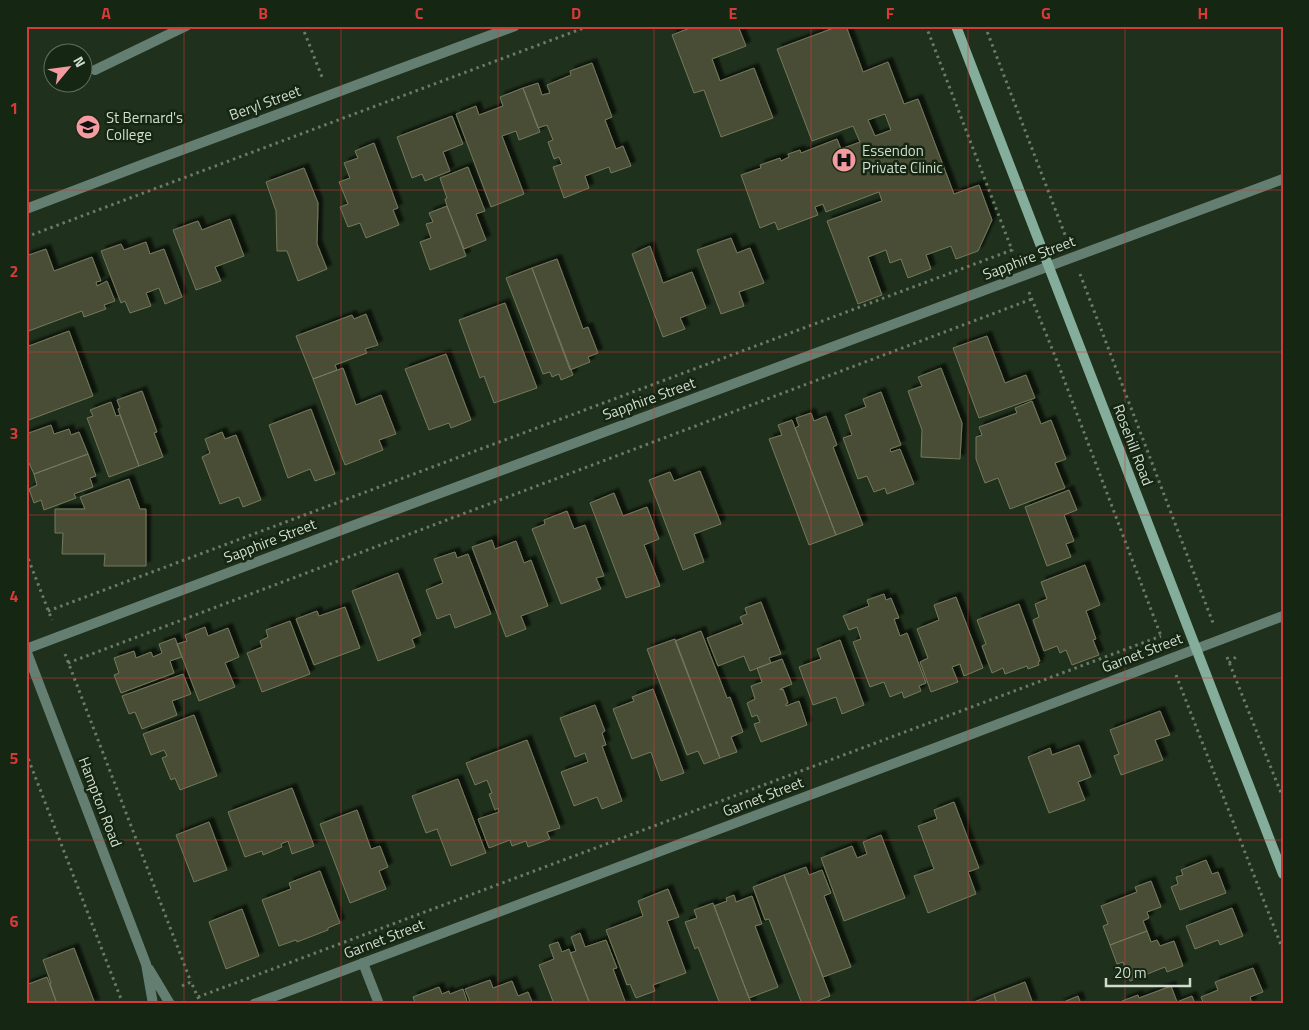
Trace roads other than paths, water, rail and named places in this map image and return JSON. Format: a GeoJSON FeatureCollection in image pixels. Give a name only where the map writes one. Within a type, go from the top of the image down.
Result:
{"type":"FeatureCollection","features":[{"type":"Feature","properties":{"kind":"street"},"geometry":{"type":"LineString","coordinates":[[95,70],[186,26]]}},
{"type":"Feature","properties":{"kind":"street","name":"Beryl Street"},"geometry":{"type":"LineString","coordinates":[[26,209],[515,26]]}},
{"type":"Feature","properties":{"kind":"street","name":"Rosehill Road"},"geometry":{"type":"LineString","coordinates":[[956,26],[1283,874]]}},
{"type":"Feature","properties":{"kind":"street","name":"Sapphire Street"},"geometry":{"type":"LineString","coordinates":[[26,650],[352,526],[1283,179]]}},
{"type":"Feature","properties":{"kind":"street","name":"Garnet Street"},"geometry":{"type":"LineString","coordinates":[[254,1004],[1283,616]]}},
{"type":"Feature","properties":{"kind":"street","name":"Hampton Road"},"geometry":{"type":"LineString","coordinates":[[26,650],[146,964],[170,1004]]}},
{"type":"Feature","properties":{"kind":"street"},"geometry":{"type":"LineString","coordinates":[[363,963],[378,1004]]}},
{"type":"Feature","properties":{"kind":"street","name":"Hampton Road"},"geometry":{"type":"LineString","coordinates":[[146,964],[153,1004]]}},
{"type":"Feature","properties":{"kind":"place","name":"St Bernard's College"},"geometry":{"type":"Point","coordinates":[88,127]}},
{"type":"Feature","properties":{"kind":"place","name":"Essendon Private Clinic"},"geometry":{"type":"Point","coordinates":[844,160]}}]}
